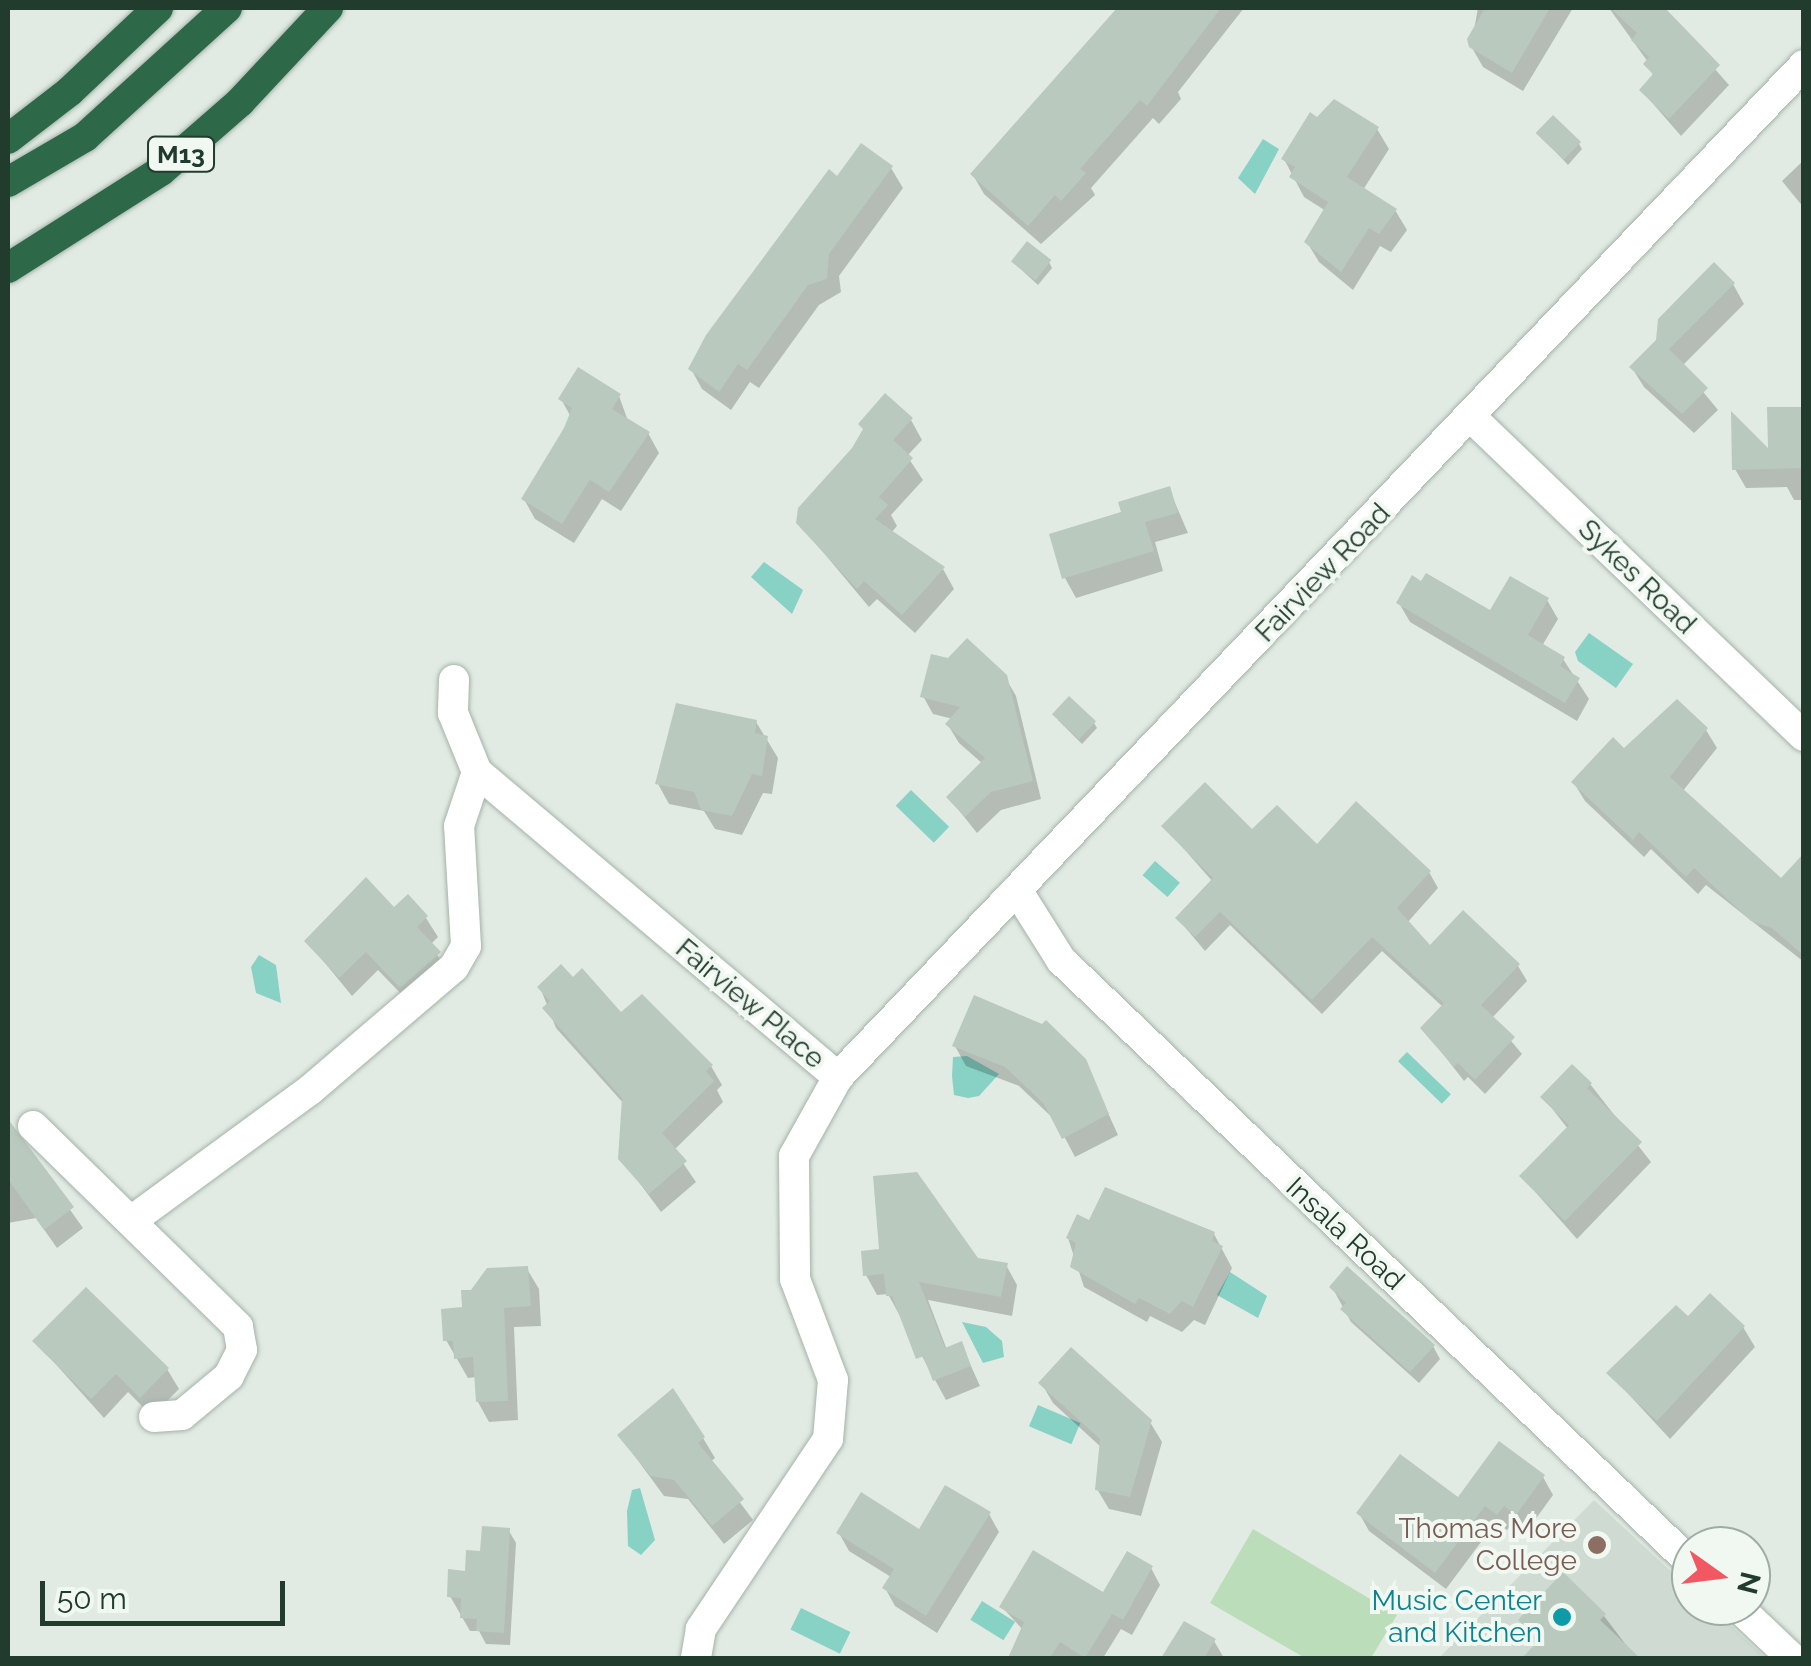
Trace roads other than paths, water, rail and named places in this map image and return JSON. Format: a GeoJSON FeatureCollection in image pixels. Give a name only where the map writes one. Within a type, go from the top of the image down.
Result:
{"type":"FeatureCollection","features":[{"type":"Feature","properties":{"kind":"highway"},"geometry":{"type":"LineString","coordinates":[[8,139],[70,92],[158,8]]}},
{"type":"Feature","properties":{"kind":"highway","name":"M13"},"geometry":{"type":"LineString","coordinates":[[8,182],[84,137],[227,8]]}},
{"type":"Feature","properties":{"kind":"highway","name":"M13"},"geometry":{"type":"LineString","coordinates":[[8,268],[161,171],[240,102],[328,8]]}},
{"type":"Feature","properties":{"kind":"street","name":"Fairview Road"},"geometry":{"type":"LineString","coordinates":[[838,1077],[1804,65]]}},
{"type":"Feature","properties":{"kind":"street","name":"Sykes Road"},"geometry":{"type":"LineString","coordinates":[[1470,417],[1804,736]]}},
{"type":"Feature","properties":{"kind":"street","name":"Fairview Place"},"geometry":{"type":"LineString","coordinates":[[454,680],[453,713],[476,772],[838,1077],[803,1130],[794,1156],[795,1279],[833,1380],[828,1438],[702,1629],[696,1658]]}},
{"type":"Feature","properties":{"kind":"street"},"geometry":{"type":"LineString","coordinates":[[131,1222],[310,1090],[454,967],[466,946],[459,826],[476,772]]}},
{"type":"Feature","properties":{"kind":"street","name":"Insala Road"},"geometry":{"type":"LineString","coordinates":[[1017,890],[1061,960],[1671,1543]]}},
{"type":"Feature","properties":{"kind":"street"},"geometry":{"type":"LineString","coordinates":[[33,1126],[230,1316],[243,1340],[239,1362],[216,1389],[182,1415],[154,1417]]}},
{"type":"Feature","properties":{"kind":"street"},"geometry":{"type":"LineString","coordinates":[[1758,1626],[1792,1658]]}},
{"type":"Feature","properties":{"kind":"water"},"geometry":{"type":"Polygon","coordinates":[[[1263,139],[1279,149],[1255,194],[1238,178],[1263,139]]]}},
{"type":"Feature","properties":{"kind":"water"},"geometry":{"type":"Polygon","coordinates":[[[764,562],[803,590],[792,614],[751,577],[764,562]]]}},
{"type":"Feature","properties":{"kind":"water"},"geometry":{"type":"Polygon","coordinates":[[[1589,633],[1633,664],[1616,688],[1578,661],[1575,652],[1589,633]]]}},
{"type":"Feature","properties":{"kind":"water"},"geometry":{"type":"Polygon","coordinates":[[[911,790],[949,827],[934,843],[896,806],[911,790]]]}},
{"type":"Feature","properties":{"kind":"water"},"geometry":{"type":"Polygon","coordinates":[[[1155,861],[1180,883],[1167,897],[1143,875],[1155,861]]]}},
{"type":"Feature","properties":{"kind":"water"},"geometry":{"type":"Polygon","coordinates":[[[259,955],[276,965],[281,1003],[256,993],[251,967],[259,955]]]}},
{"type":"Feature","properties":{"kind":"water"},"geometry":{"type":"Polygon","coordinates":[[[1407,1052],[1451,1094],[1442,1104],[1398,1061],[1407,1052]]]}},
{"type":"Feature","properties":{"kind":"water"},"geometry":{"type":"Polygon","coordinates":[[[967,1056],[999,1074],[979,1096],[968,1098],[954,1095],[952,1076],[953,1057],[967,1056]]]}},
{"type":"Feature","properties":{"kind":"water"},"geometry":{"type":"Polygon","coordinates":[[[1230,1272],[1267,1296],[1258,1318],[1217,1295],[1230,1272]]]}},
{"type":"Feature","properties":{"kind":"water"},"geometry":{"type":"Polygon","coordinates":[[[962,1322],[986,1327],[1002,1341],[1004,1357],[983,1363],[962,1322]]]}},
{"type":"Feature","properties":{"kind":"water"},"geometry":{"type":"Polygon","coordinates":[[[1038,1405],[1080,1423],[1071,1444],[1029,1426],[1038,1405]]]}},
{"type":"Feature","properties":{"kind":"water"},"geometry":{"type":"Polygon","coordinates":[[[640,1488],[655,1540],[641,1555],[628,1546],[627,1511],[632,1490],[640,1488]]]}},
{"type":"Feature","properties":{"kind":"water"},"geometry":{"type":"Polygon","coordinates":[[[982,1601],[1015,1622],[1003,1640],[970,1620],[982,1601]]]}},
{"type":"Feature","properties":{"kind":"water"},"geometry":{"type":"Polygon","coordinates":[[[801,1608],[850,1632],[840,1654],[790,1630],[801,1608]]]}},
{"type":"Feature","properties":{"kind":"place","name":"Thomas More College"},"geometry":{"type":"Point","coordinates":[1597,1545]}},
{"type":"Feature","properties":{"kind":"place","name":"Music Center and Kitchen"},"geometry":{"type":"Point","coordinates":[1562,1617]}}]}
